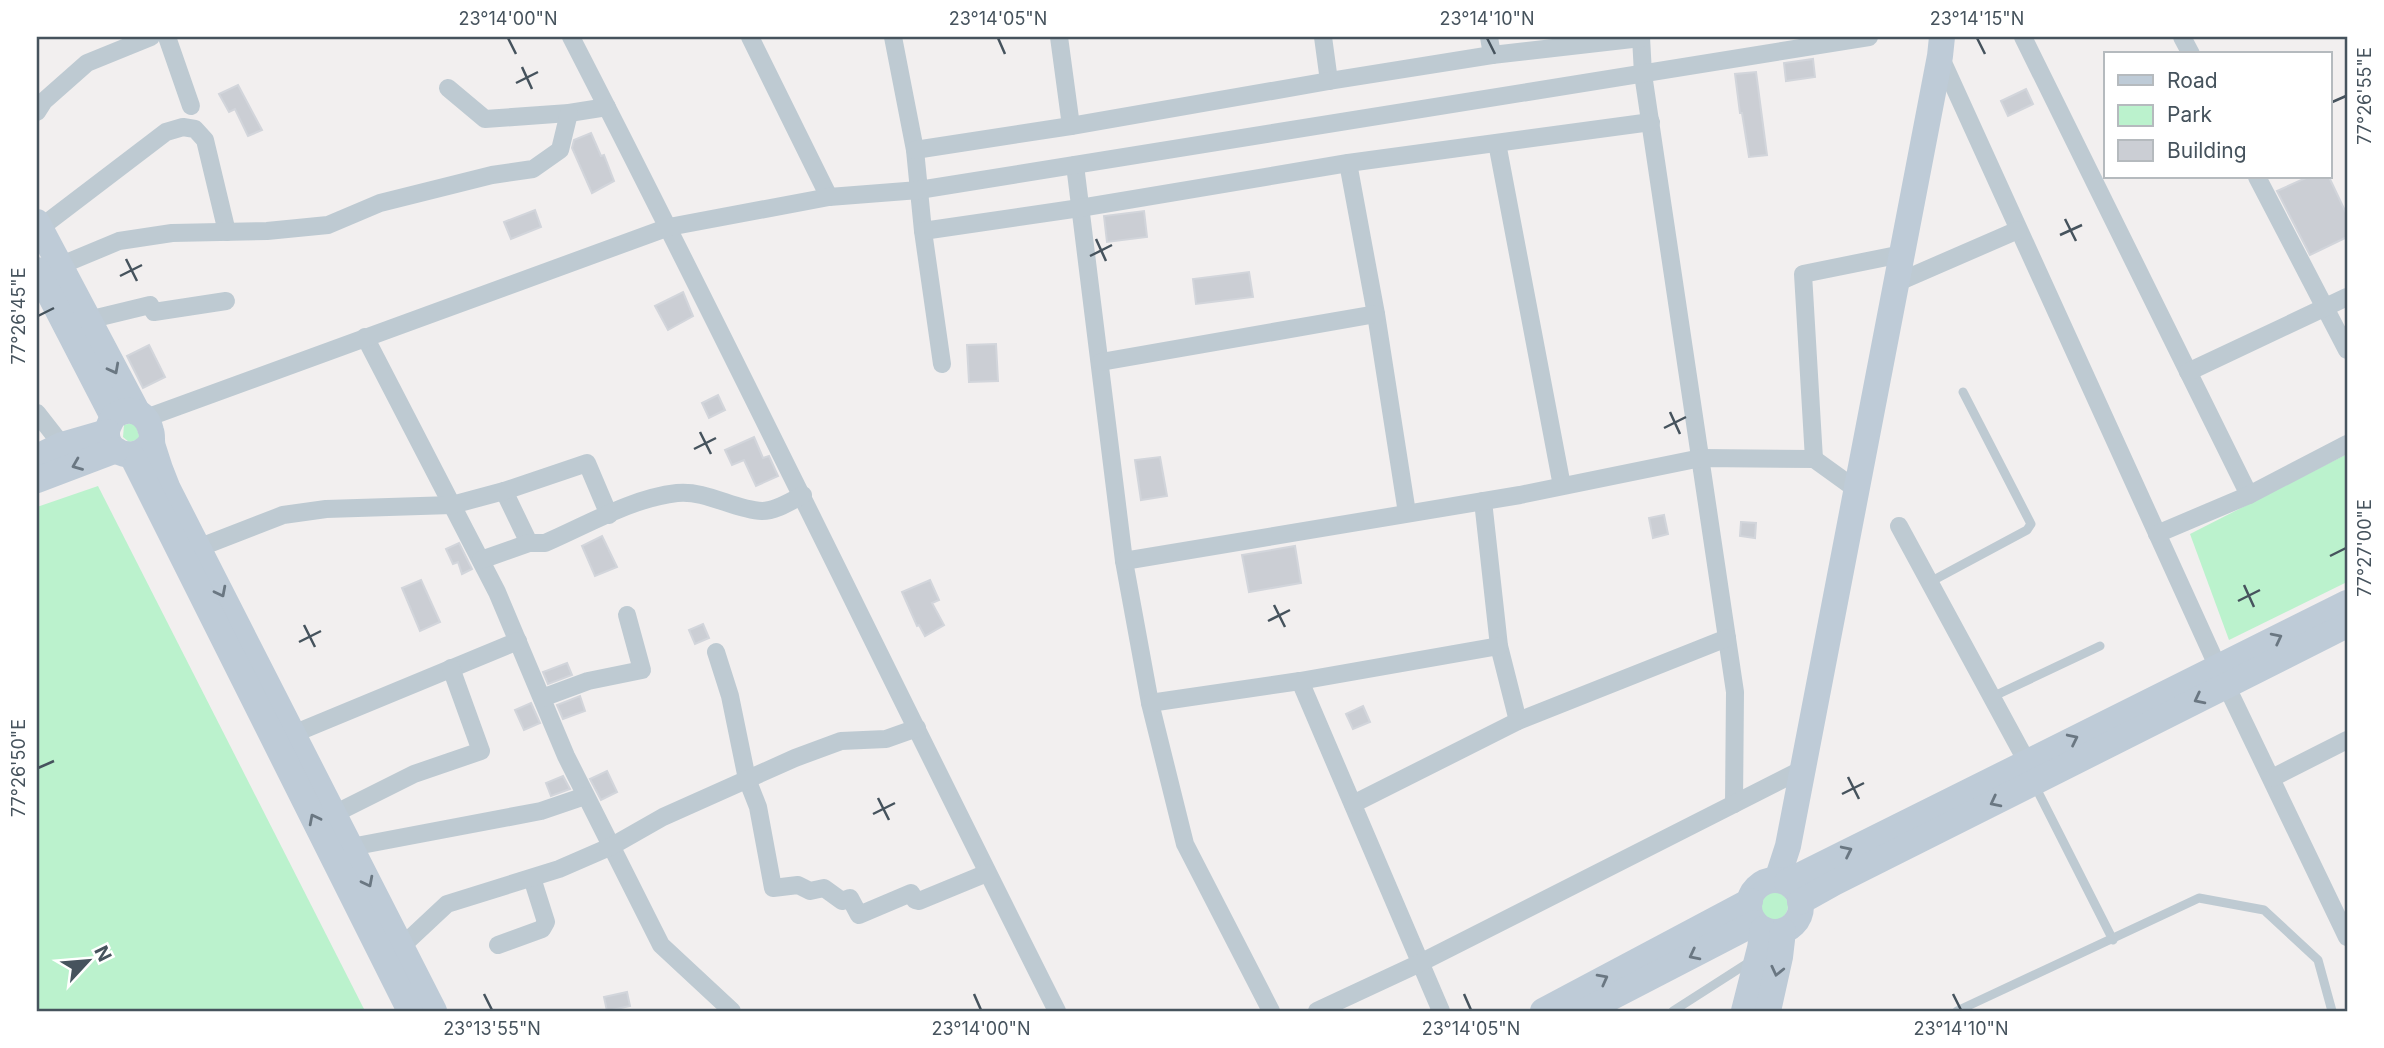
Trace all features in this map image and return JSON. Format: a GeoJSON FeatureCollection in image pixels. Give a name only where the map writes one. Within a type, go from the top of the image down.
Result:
{"type":"FeatureCollection","features":[{"type":"Feature","properties":{"kind":"street"},"geometry":{"type":"LineString","coordinates":[[37,112],[44,101],[87,63],[151,37]]}},
{"type":"Feature","properties":{"kind":"street"},"geometry":{"type":"LineString","coordinates":[[167,37],[191,106]]}},
{"type":"Feature","properties":{"kind":"street"},"geometry":{"type":"LineString","coordinates":[[571,37],[803,495],[1057,1011]]}},
{"type":"Feature","properties":{"kind":"street"},"geometry":{"type":"LineString","coordinates":[[750,37],[829,197]]}},
{"type":"Feature","properties":{"kind":"street"},"geometry":{"type":"LineString","coordinates":[[893,37],[915,150],[923,231],[942,364]]}},
{"type":"Feature","properties":{"kind":"street"},"geometry":{"type":"LineString","coordinates":[[1059,37],[1072,126]]}},
{"type":"Feature","properties":{"kind":"street"},"geometry":{"type":"LineString","coordinates":[[1323,37],[1329,81]]}},
{"type":"Feature","properties":{"kind":"street"},"geometry":{"type":"LineString","coordinates":[[1489,37],[1492,55]]}},
{"type":"Feature","properties":{"kind":"street"},"geometry":{"type":"LineString","coordinates":[[37,480],[129,432],[365,337],[668,227],[829,197],[919,190],[1643,74],[1760,45],[1869,37]]}},
{"type":"Feature","properties":{"kind":"street"},"geometry":{"type":"LineString","coordinates":[[2023,37],[2249,495]]}},
{"type":"Feature","properties":{"kind":"street"},"geometry":{"type":"LineString","coordinates":[[915,150],[1492,55],[1641,38],[1643,74],[1735,692],[1734,804]]}},
{"type":"Feature","properties":{"kind":"street"},"geometry":{"type":"LineString","coordinates":[[1941,46],[2018,230],[2222,676],[2347,937]]}},
{"type":"Feature","properties":{"kind":"street"},"geometry":{"type":"LineString","coordinates":[[1543,1011],[1762,921],[1792,926],[1798,918],[1788,888],[1788,846],[1941,46]]}},
{"type":"Feature","properties":{"kind":"street"},"geometry":{"type":"LineString","coordinates":[[449,88],[485,119],[569,113],[607,107]]}},
{"type":"Feature","properties":{"kind":"street"},"geometry":{"type":"LineString","coordinates":[[48,268],[119,241],[172,233],[267,231],[328,225],[380,203],[492,175],[533,169],[560,150],[569,113]]}},
{"type":"Feature","properties":{"kind":"street"},"geometry":{"type":"LineString","coordinates":[[923,231],[1348,163],[1651,122]]}},
{"type":"Feature","properties":{"kind":"street"},"geometry":{"type":"LineString","coordinates":[[228,232],[205,140],[195,129],[183,127],[166,132],[38,225],[48,268],[410,1011]]}},
{"type":"Feature","properties":{"kind":"street"},"geometry":{"type":"LineString","coordinates":[[1497,143],[1562,486]]}},
{"type":"Feature","properties":{"kind":"street"},"geometry":{"type":"LineString","coordinates":[[1348,163],[1376,314],[1407,513]]}},
{"type":"Feature","properties":{"kind":"street"},"geometry":{"type":"LineString","coordinates":[[1075,165],[1124,561],[1150,703],[1185,844],[1271,1011]]}},
{"type":"Feature","properties":{"kind":"street"},"geometry":{"type":"LineString","coordinates":[[2258,178],[2347,350]]}},
{"type":"Feature","properties":{"kind":"street"},"geometry":{"type":"LineString","coordinates":[[1896,283],[2018,230]]}},
{"type":"Feature","properties":{"kind":"street"},"geometry":{"type":"LineString","coordinates":[[1814,459],[1803,274],[1902,254]]}},
{"type":"Feature","properties":{"kind":"street"},"geometry":{"type":"LineString","coordinates":[[48,268],[88,320],[129,432],[168,489],[434,1011]]}},
{"type":"Feature","properties":{"kind":"street"},"geometry":{"type":"LineString","coordinates":[[2188,372],[2347,297]]}},
{"type":"Feature","properties":{"kind":"street"},"geometry":{"type":"LineString","coordinates":[[88,320],[150,305],[154,312],[226,301]]}},
{"type":"Feature","properties":{"kind":"street"},"geometry":{"type":"LineString","coordinates":[[1101,362],[1376,314]]}},
{"type":"Feature","properties":{"kind":"street"},"geometry":{"type":"LineString","coordinates":[[365,337],[481,561],[585,796],[661,945],[732,1011]]}},
{"type":"Feature","properties":{"kind":"street"},"geometry":{"type":"LineString","coordinates":[[37,413],[62,445]]}},
{"type":"Feature","properties":{"kind":"street"},"geometry":{"type":"LineString","coordinates":[[37,457],[62,445],[129,432]]}},
{"type":"Feature","properties":{"kind":"street"},"geometry":{"type":"LineString","coordinates":[[2157,534],[2249,495],[2347,444]]}},
{"type":"Feature","properties":{"kind":"street"},"geometry":{"type":"LineString","coordinates":[[1124,561],[1483,501],[1701,458],[1814,459],[1857,490]]}},
{"type":"Feature","properties":{"kind":"street"},"geometry":{"type":"LineString","coordinates":[[198,548],[283,515],[326,509],[452,505],[587,463],[609,515]]}},
{"type":"Feature","properties":{"kind":"street"},"geometry":{"type":"LineString","coordinates":[[504,491],[529,542]]}},
{"type":"Feature","properties":{"kind":"street"},"geometry":{"type":"LineString","coordinates":[[481,561],[529,542],[545,543],[654,498],[680,493],[762,511],[774,509],[803,495]]}},
{"type":"Feature","properties":{"kind":"street"},"geometry":{"type":"LineString","coordinates":[[1483,501],[1499,646],[1518,722]]}},
{"type":"Feature","properties":{"kind":"street"},"geometry":{"type":"LineString","coordinates":[[1899,526],[2030,772]]}},
{"type":"Feature","properties":{"kind":"street"},"geometry":{"type":"LineString","coordinates":[[1768,1011],[1780,957],[1751,894],[1758,886],[1767,881],[1788,888],[1834,883],[2030,772],[2222,676],[2347,603]]}},
{"type":"Feature","properties":{"kind":"street"},"geometry":{"type":"LineString","coordinates":[[542,698],[588,681],[642,670],[627,615]]}},
{"type":"Feature","properties":{"kind":"street"},"geometry":{"type":"LineString","coordinates":[[2222,676],[2347,625]]}},
{"type":"Feature","properties":{"kind":"street"},"geometry":{"type":"LineString","coordinates":[[1353,804],[1518,722],[1727,638]]}},
{"type":"Feature","properties":{"kind":"street"},"geometry":{"type":"LineString","coordinates":[[293,734],[518,641]]}},
{"type":"Feature","properties":{"kind":"street"},"geometry":{"type":"LineString","coordinates":[[1150,703],[1300,681],[1499,646]]}},
{"type":"Feature","properties":{"kind":"street"},"geometry":{"type":"LineString","coordinates":[[716,652],[730,696],[747,779],[758,807],[773,888],[798,885],[810,891],[822,887],[842,901],[850,899],[859,915],[910,894],[919,901],[987,873]]}},
{"type":"Feature","properties":{"kind":"street"},"geometry":{"type":"LineString","coordinates":[[334,814],[414,774],[481,751],[451,668]]}},
{"type":"Feature","properties":{"kind":"street"},"geometry":{"type":"LineString","coordinates":[[1300,681],[1441,1011]]}},
{"type":"Feature","properties":{"kind":"street"},"geometry":{"type":"LineString","coordinates":[[401,947],[447,904],[559,870],[612,846],[663,817],[841,741],[886,739],[916,727]]}},
{"type":"Feature","properties":{"kind":"street"},"geometry":{"type":"LineString","coordinates":[[2272,778],[2347,740]]}},
{"type":"Feature","properties":{"kind":"street"},"geometry":{"type":"LineString","coordinates":[[1317,1011],[1420,963],[1803,769]]}},
{"type":"Feature","properties":{"kind":"street"},"geometry":{"type":"LineString","coordinates":[[351,847],[541,811],[585,796]]}},
{"type":"Feature","properties":{"kind":"street"},"geometry":{"type":"LineString","coordinates":[[498,945],[545,926],[532,878]]}},
{"type":"Feature","properties":{"kind":"street"},"geometry":{"type":"LineString","coordinates":[[1744,1011],[1757,957],[1762,921]]}},
{"type":"Feature","properties":{"kind":"street"},"geometry":{"type":"LineString","coordinates":[[1586,1011],[1762,921]]}},
{"type":"Feature","properties":{"kind":"lane"},"geometry":{"type":"LineString","coordinates":[[1930,582],[2026,530],[2031,524],[1963,392]]}},
{"type":"Feature","properties":{"kind":"lane"},"geometry":{"type":"LineString","coordinates":[[1992,697],[2100,646]]}},
{"type":"Feature","properties":{"kind":"lane"},"geometry":{"type":"LineString","coordinates":[[2030,772],[2113,940]]}},
{"type":"Feature","properties":{"kind":"lane"},"geometry":{"type":"LineString","coordinates":[[1956,1011],[2199,898],[2264,910],[2318,960],[2332,1011]]}},
{"type":"Feature","properties":{"kind":"lane"},"geometry":{"type":"LineString","coordinates":[[1673,1011],[1757,957]]}},
{"type":"Feature","properties":{"kind":"green space"},"geometry":{"type":"Polygon","coordinates":[[[135,422],[140,439],[129,442],[123,437],[124,425],[135,422]]]}},
{"type":"Feature","properties":{"kind":"green space"},"geometry":{"type":"Polygon","coordinates":[[[2347,454],[2347,582],[2229,640],[2190,534],[2347,454]]]}},
{"type":"Feature","properties":{"kind":"green space"},"geometry":{"type":"Polygon","coordinates":[[[98,486],[365,1011],[37,1011],[37,507],[98,486]]]}},
{"type":"Feature","properties":{"kind":"green space"},"geometry":{"type":"Polygon","coordinates":[[[1774,892],[1784,896],[1788,906],[1784,916],[1774,920],[1764,916],[1760,906],[1764,896],[1774,892]]]}},
{"type":"Feature","properties":{"kind":"building"},"geometry":{"type":"Polygon","coordinates":[[[1813,59],[1815,77],[1786,81],[1784,63],[1813,59]]]}},
{"type":"Feature","properties":{"kind":"building"},"geometry":{"type":"Polygon","coordinates":[[[1756,72],[1767,155],[1749,157],[1735,74],[1756,72]]]}},
{"type":"Feature","properties":{"kind":"building"},"geometry":{"type":"Polygon","coordinates":[[[238,85],[262,130],[248,136],[235,109],[229,112],[219,94],[238,85]]]}},
{"type":"Feature","properties":{"kind":"building"},"geometry":{"type":"Polygon","coordinates":[[[2026,89],[2033,104],[2008,116],[2001,101],[2026,89]]]}},
{"type":"Feature","properties":{"kind":"building"},"geometry":{"type":"Polygon","coordinates":[[[591,133],[601,156],[604,155],[614,181],[592,193],[572,148],[574,140],[591,133]]]}},
{"type":"Feature","properties":{"kind":"building"},"geometry":{"type":"Polygon","coordinates":[[[2306,178],[2329,178],[2347,215],[2347,237],[2310,255],[2277,191],[2306,178]]]}},
{"type":"Feature","properties":{"kind":"building"},"geometry":{"type":"Polygon","coordinates":[[[535,210],[541,227],[511,239],[504,222],[535,210]]]}},
{"type":"Feature","properties":{"kind":"building"},"geometry":{"type":"Polygon","coordinates":[[[1144,211],[1147,237],[1107,242],[1104,216],[1144,211]]]}},
{"type":"Feature","properties":{"kind":"building"},"geometry":{"type":"Polygon","coordinates":[[[1249,272],[1253,297],[1196,304],[1193,279],[1249,272]]]}},
{"type":"Feature","properties":{"kind":"building"},"geometry":{"type":"Polygon","coordinates":[[[683,292],[693,316],[668,330],[655,306],[683,292]]]}},
{"type":"Feature","properties":{"kind":"building"},"geometry":{"type":"Polygon","coordinates":[[[996,344],[998,381],[969,382],[967,345],[996,344]]]}},
{"type":"Feature","properties":{"kind":"building"},"geometry":{"type":"Polygon","coordinates":[[[149,345],[165,377],[143,388],[127,356],[149,345]]]}},
{"type":"Feature","properties":{"kind":"building"},"geometry":{"type":"Polygon","coordinates":[[[718,395],[725,410],[709,418],[702,403],[718,395]]]}},
{"type":"Feature","properties":{"kind":"building"},"geometry":{"type":"Polygon","coordinates":[[[754,437],[763,458],[769,456],[778,476],[756,486],[744,460],[732,465],[725,450],[754,437]]]}},
{"type":"Feature","properties":{"kind":"building"},"geometry":{"type":"Polygon","coordinates":[[[1160,457],[1167,496],[1141,500],[1135,460],[1160,457]]]}},
{"type":"Feature","properties":{"kind":"building"},"geometry":{"type":"Polygon","coordinates":[[[1664,515],[1668,534],[1653,538],[1649,518],[1664,515]]]}},
{"type":"Feature","properties":{"kind":"building"},"geometry":{"type":"Polygon","coordinates":[[[1741,522],[1756,523],[1755,538],[1740,536],[1741,522]]]}},
{"type":"Feature","properties":{"kind":"building"},"geometry":{"type":"Polygon","coordinates":[[[602,536],[617,567],[595,576],[582,546],[602,536]]]}},
{"type":"Feature","properties":{"kind":"building"},"geometry":{"type":"Polygon","coordinates":[[[459,543],[472,569],[462,574],[458,562],[453,564],[446,549],[459,543]]]}},
{"type":"Feature","properties":{"kind":"building"},"geometry":{"type":"Polygon","coordinates":[[[1295,546],[1301,583],[1249,592],[1242,555],[1295,546]]]}},
{"type":"Feature","properties":{"kind":"building"},"geometry":{"type":"Polygon","coordinates":[[[421,580],[440,622],[420,631],[402,588],[421,580]]]}},
{"type":"Feature","properties":{"kind":"building"},"geometry":{"type":"Polygon","coordinates":[[[930,580],[939,600],[932,603],[944,625],[925,636],[919,625],[917,626],[902,592],[930,580]]]}},
{"type":"Feature","properties":{"kind":"building"},"geometry":{"type":"Polygon","coordinates":[[[703,624],[709,638],[695,644],[689,630],[703,624]]]}},
{"type":"Feature","properties":{"kind":"building"},"geometry":{"type":"Polygon","coordinates":[[[567,663],[572,675],[548,684],[543,672],[567,663]]]}},
{"type":"Feature","properties":{"kind":"building"},"geometry":{"type":"Polygon","coordinates":[[[580,696],[585,711],[563,719],[557,705],[580,696]]]}},
{"type":"Feature","properties":{"kind":"building"},"geometry":{"type":"Polygon","coordinates":[[[531,703],[540,723],[524,730],[515,710],[531,703]]]}},
{"type":"Feature","properties":{"kind":"building"},"geometry":{"type":"Polygon","coordinates":[[[1363,706],[1370,722],[1353,729],[1346,714],[1363,706]]]}},
{"type":"Feature","properties":{"kind":"building"},"geometry":{"type":"Polygon","coordinates":[[[607,771],[617,792],[601,800],[590,779],[607,771]]]}},
{"type":"Feature","properties":{"kind":"building"},"geometry":{"type":"Polygon","coordinates":[[[563,776],[570,789],[551,796],[546,783],[563,776]]]}},
{"type":"Feature","properties":{"kind":"building"},"geometry":{"type":"Polygon","coordinates":[[[627,992],[630,1006],[607,1011],[604,997],[627,992]]]}}]}
